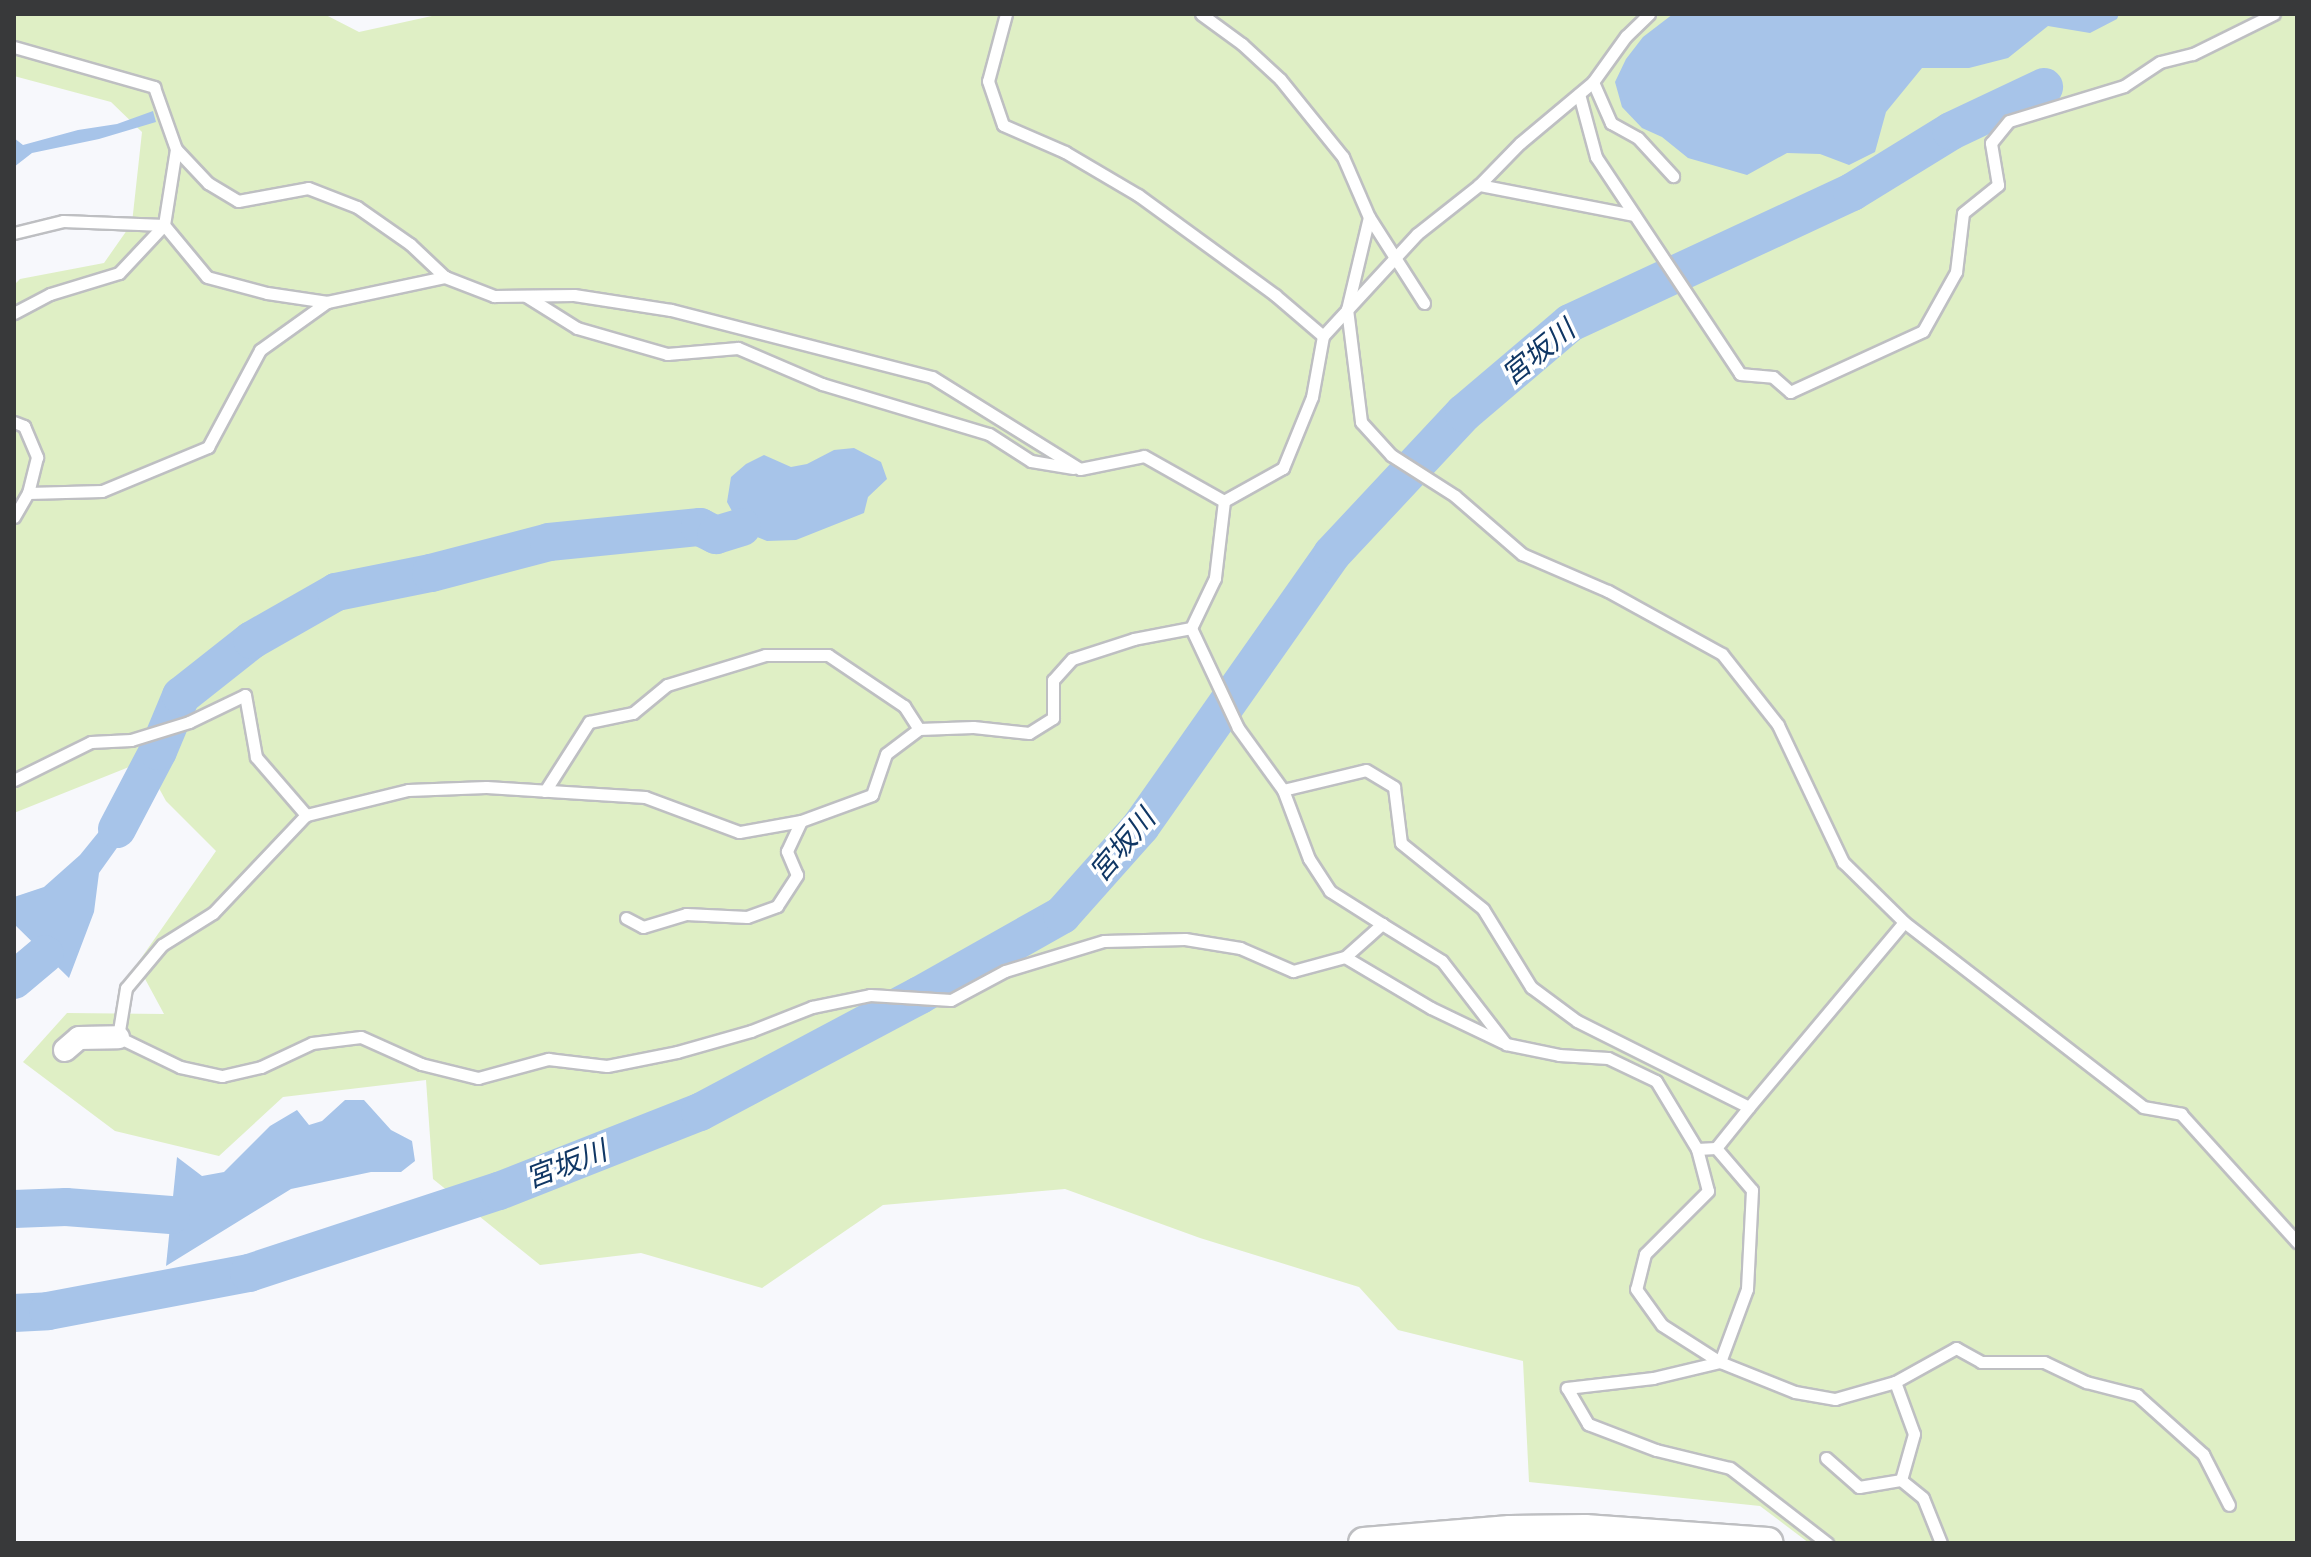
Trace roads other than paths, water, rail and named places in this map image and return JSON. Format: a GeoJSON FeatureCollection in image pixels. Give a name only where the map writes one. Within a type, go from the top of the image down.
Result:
{"type":"FeatureCollection","features":[{"type":"Feature","properties":{"kind":"street"},"geometry":{"type":"LineString","coordinates":[[65,1050],[79,1038],[118,1037]]}},
{"type":"Feature","properties":{"kind":"street"},"geometry":{"type":"LineString","coordinates":[[1364,1543],[1510,1531],[1585,1530],[1768,1543]]}},
{"type":"Feature","properties":{"kind":"lane"},"geometry":{"type":"LineString","coordinates":[[1006,14],[988,81],[1003,125],[1065,152],[1138,195],[1275,295],[1323,336]]}},
{"type":"Feature","properties":{"kind":"lane"},"geometry":{"type":"LineString","coordinates":[[1201,14],[1242,44],[1280,79],[1343,157],[1369,217],[1424,303]]}},
{"type":"Feature","properties":{"kind":"lane"},"geometry":{"type":"LineString","coordinates":[[1224,501],[1283,468],[1312,397],[1323,336],[1417,234],[1479,185],[1520,143],[1593,82],[1626,36],[1649,14]]}},
{"type":"Feature","properties":{"kind":"lane"},"geometry":{"type":"LineString","coordinates":[[1579,94],[1596,157],[1740,374],[1773,377],[1790,392],[1923,331],[1956,272],[1963,213],[1998,185],[1991,143],[2009,121],[2124,86],[2160,62],[2193,54],[2274,14]]}},
{"type":"Feature","properties":{"kind":"lane"},"geometry":{"type":"LineString","coordinates":[[14,47],[154,87],[176,149],[208,183],[238,201],[308,188],[357,207],[410,244],[445,277],[494,296],[574,295],[671,310],[932,377],[1080,469]]}},
{"type":"Feature","properties":{"kind":"lane"},"geometry":{"type":"LineString","coordinates":[[1593,82],[1611,123],[1638,138],[1673,176]]}},
{"type":"Feature","properties":{"kind":"lane"},"geometry":{"type":"LineString","coordinates":[[14,313],[50,294],[119,273],[164,225],[176,149]]}},
{"type":"Feature","properties":{"kind":"lane"},"geometry":{"type":"LineString","coordinates":[[1479,185],[1634,215]]}},
{"type":"Feature","properties":{"kind":"lane"},"geometry":{"type":"LineString","coordinates":[[1369,217],[1347,309],[1361,422],[1391,455],[1455,496],[1522,554],[1608,591],[1722,654],[1778,725],[1843,862],[1904,922],[2143,1107],[2181,1114],[2297,1242]]}},
{"type":"Feature","properties":{"kind":"lane"},"geometry":{"type":"LineString","coordinates":[[14,233],[63,221],[164,225],[207,277],[267,293],[327,302],[445,277]]}},
{"type":"Feature","properties":{"kind":"lane"},"geometry":{"type":"LineString","coordinates":[[526,296],[577,328],[667,354],[738,348],[822,384],[989,434],[1031,461],[1080,469],[1144,456],[1224,501]]}},
{"type":"Feature","properties":{"kind":"lane"},"geometry":{"type":"LineString","coordinates":[[28,493],[102,491],[208,447],[260,350],[327,302]]}},
{"type":"Feature","properties":{"kind":"lane"},"geometry":{"type":"LineString","coordinates":[[14,422],[24,426],[37,457],[28,493],[14,517]]}},
{"type":"Feature","properties":{"kind":"lane"},"geometry":{"type":"LineString","coordinates":[[1191,628],[1215,578],[1224,501]]}},
{"type":"Feature","properties":{"kind":"lane"},"geometry":{"type":"LineString","coordinates":[[1191,628],[1134,639],[1072,659],[1053,680],[1053,718],[1029,733],[973,727],[919,729],[886,754],[872,795],[801,821],[739,832],[645,797],[486,787],[408,790],[306,815],[213,913],[162,945],[144,966],[126,988],[118,1037],[180,1067],[222,1076],[261,1067],[312,1043],[361,1037],[421,1064],[478,1078],[548,1059],[607,1066],[677,1052],[751,1031],[812,1007],[870,995],[951,1000],[1005,971],[1104,941],[1185,939],[1240,948],[1293,971],[1345,957],[1382,924]]}},
{"type":"Feature","properties":{"kind":"lane"},"geometry":{"type":"LineString","coordinates":[[1191,628],[1238,728],[1283,790],[1309,859],[1330,891],[1442,961],[1506,1044]]}},
{"type":"Feature","properties":{"kind":"lane"},"geometry":{"type":"LineString","coordinates":[[545,791],[589,722],[633,713],[667,685],[765,655],[828,655],[904,706],[919,729]]}},
{"type":"Feature","properties":{"kind":"lane"},"geometry":{"type":"LineString","coordinates":[[14,780],[91,742],[131,740],[174,727],[245,695],[256,757],[306,815]]}},
{"type":"Feature","properties":{"kind":"lane"},"geometry":{"type":"LineString","coordinates":[[1283,790],[1366,770],[1394,787],[1401,843],[1483,909],[1531,987],[1577,1021],[1749,1107]]}},
{"type":"Feature","properties":{"kind":"lane"},"geometry":{"type":"LineString","coordinates":[[626,918],[643,927],[686,914],[747,917],[777,906],[797,875],[787,851],[801,821]]}},
{"type":"Feature","properties":{"kind":"lane"},"geometry":{"type":"LineString","coordinates":[[1697,1149],[1716,1148],[1904,922]]}},
{"type":"Feature","properties":{"kind":"lane"},"geometry":{"type":"LineString","coordinates":[[1345,957],[1431,1008],[1506,1044],[1559,1055],[1608,1058],[1656,1081],[1697,1149],[1708,1191],[1645,1254],[1636,1289],[1662,1325],[1720,1362],[1795,1392],[1835,1399],[1895,1382],[1956,1348],[1981,1362],[2044,1362],[2086,1382],[2137,1395],[2203,1454],[2229,1505]]}},
{"type":"Feature","properties":{"kind":"lane"},"geometry":{"type":"LineString","coordinates":[[1716,1148],[1752,1190],[1747,1289],[1720,1362]]}},
{"type":"Feature","properties":{"kind":"lane"},"geometry":{"type":"LineString","coordinates":[[1720,1362],[1653,1378],[1567,1388],[1588,1424],[1656,1450],[1730,1468],[1827,1543]]}},
{"type":"Feature","properties":{"kind":"lane"},"geometry":{"type":"LineString","coordinates":[[1895,1382],[1914,1434],[1901,1480]]}},
{"type":"Feature","properties":{"kind":"lane"},"geometry":{"type":"LineString","coordinates":[[1826,1458],[1859,1487],[1901,1480],[1923,1498],[1941,1543]]}},
{"type":"Feature","properties":{"kind":"water"},"geometry":{"type":"Polygon","coordinates":[[[1673,14],[2119,14],[2117,19],[2090,33],[2048,26],[2008,58],[1969,68],[1922,68],[1886,112],[1875,152],[1849,165],[1820,154],[1787,153],[1747,175],[1688,158],[1662,137],[1642,128],[1622,107],[1615,82],[1626,59],[1643,37],[1673,14]]]}},
{"type":"Feature","properties":{"kind":"water"},"geometry":{"type":"Polygon","coordinates":[[[153,111],[156,122],[99,139],[32,153],[14,167],[14,138],[23,145],[78,130],[117,124],[153,111]]]}},
{"type":"Feature","properties":{"kind":"water"},"geometry":{"type":"Polygon","coordinates":[[[854,448],[881,462],[887,479],[868,497],[864,513],[796,540],[767,541],[747,533],[727,502],[731,477],[746,464],[764,455],[791,467],[807,464],[834,450],[854,448]]]}},
{"type":"Feature","properties":{"kind":"water"},"geometry":{"type":"Polygon","coordinates":[[[106,823],[117,829],[119,845],[99,873],[94,912],[69,978],[14,924],[14,897],[44,887],[80,855],[106,823]]]}},
{"type":"Feature","properties":{"kind":"water"},"geometry":{"type":"Polygon","coordinates":[[[345,1100],[364,1100],[391,1130],[412,1141],[415,1161],[401,1172],[371,1172],[291,1189],[166,1266],[177,1157],[202,1176],[224,1172],[270,1126],[297,1110],[309,1125],[322,1121],[345,1100]]]}},
{"type":"Feature","properties":{"kind":"waterway","name":"宮坂川"},"geometry":{"type":"LineString","coordinates":[[14,1313],[48,1311],[249,1273],[499,1191],[700,1112],[1062,915],[1141,826],[1332,554],[1464,413],[1570,323],[1852,192],[1951,131],[2044,87]]}},
{"type":"Feature","properties":{"kind":"waterway"},"geometry":{"type":"LineString","coordinates":[[117,829],[158,751],[181,696],[252,640],[336,592],[431,573],[549,542],[700,527],[716,535],[742,527]]}},
{"type":"Feature","properties":{"kind":"waterway"},"geometry":{"type":"LineString","coordinates":[[14,980],[45,954]]}},
{"type":"Feature","properties":{"kind":"waterway"},"geometry":{"type":"LineString","coordinates":[[14,1209],[66,1207],[171,1215]]}}]}
